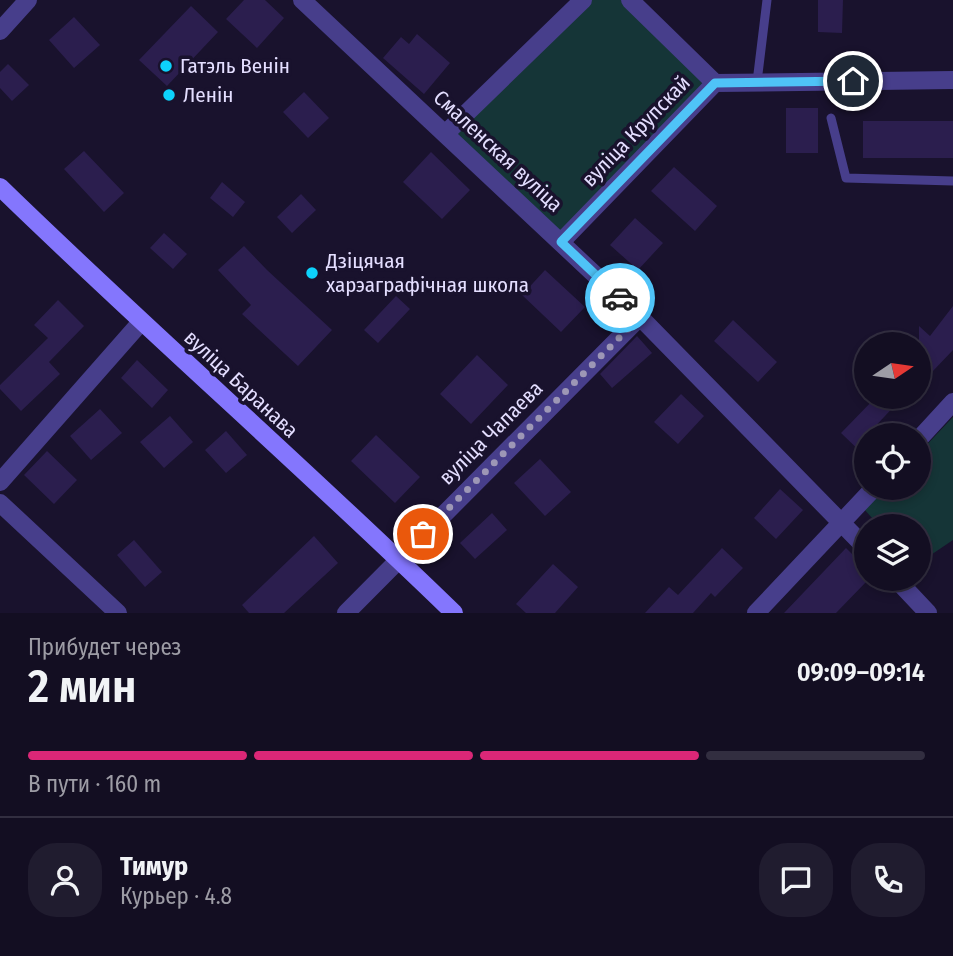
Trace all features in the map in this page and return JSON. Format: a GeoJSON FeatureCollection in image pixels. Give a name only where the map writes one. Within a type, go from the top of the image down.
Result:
{"type":"FeatureCollection","features":[{"type":"Feature","properties":{"kind":"main road","name":"вуліца Баранава"},"geometry":{"type":"LineString","coordinates":[[0,187],[453,613]]}},
{"type":"Feature","properties":{"kind":"street"},"geometry":{"type":"LineString","coordinates":[[0,31],[28,0]]}},
{"type":"Feature","properties":{"kind":"street","name":"Смаленская вуліца"},"geometry":{"type":"LineString","coordinates":[[303,0],[640,317],[854,535]]}},
{"type":"Feature","properties":{"kind":"street"},"geometry":{"type":"LineString","coordinates":[[446,133],[583,0]]}},
{"type":"Feature","properties":{"kind":"street","name":"вуліца Крупскай"},"geometry":{"type":"LineString","coordinates":[[630,0],[715,83]]}},
{"type":"Feature","properties":{"kind":"street","name":"вуліца Крупскай"},"geometry":{"type":"LineString","coordinates":[[561,242],[715,83],[953,80]]}},
{"type":"Feature","properties":{"kind":"street","name":"вуліца Чапаева"},"geometry":{"type":"LineString","coordinates":[[346,613],[640,317]]}},
{"type":"Feature","properties":{"kind":"street"},"geometry":{"type":"LineString","coordinates":[[0,482],[141,322]]}},
{"type":"Feature","properties":{"kind":"street"},"geometry":{"type":"LineString","coordinates":[[931,426],[953,402]]}},
{"type":"Feature","properties":{"kind":"street"},"geometry":{"type":"LineString","coordinates":[[756,613],[863,500]]}},
{"type":"Feature","properties":{"kind":"street"},"geometry":{"type":"LineString","coordinates":[[0,503],[118,613]]}},
{"type":"Feature","properties":{"kind":"street"},"geometry":{"type":"LineString","coordinates":[[907,591],[928,613]]}},
{"type":"Feature","properties":{"kind":"lane"},"geometry":{"type":"LineString","coordinates":[[757,82],[766,0]]}},
{"type":"Feature","properties":{"kind":"lane"},"geometry":{"type":"LineString","coordinates":[[831,118],[846,178],[953,181]]}},
{"type":"Feature","properties":{"kind":"green space"},"geometry":{"type":"Polygon","coordinates":[[[589,0],[625,0],[710,84],[561,237],[453,133],[589,0]]]}},
{"type":"Feature","properties":{"kind":"green space"},"geometry":{"type":"Polygon","coordinates":[[[953,417],[953,540],[931,555],[931,514],[868,514],[864,509],[873,500],[931,500],[931,440],[953,417]]]}},
{"type":"Feature","properties":{"kind":"building"},"geometry":{"type":"Polygon","coordinates":[[[244,0],[265,0],[284,18],[257,48],[226,19],[244,0]]]}},
{"type":"Feature","properties":{"kind":"building"},"geometry":{"type":"Polygon","coordinates":[[[818,0],[843,0],[842,33],[818,32],[818,0]]]}},
{"type":"Feature","properties":{"kind":"building"},"geometry":{"type":"Polygon","coordinates":[[[191,6],[218,32],[167,86],[139,60],[191,6]]]}},
{"type":"Feature","properties":{"kind":"building"},"geometry":{"type":"Polygon","coordinates":[[[74,17],[100,45],[74,68],[49,40],[74,17]]]}},
{"type":"Feature","properties":{"kind":"building"},"geometry":{"type":"Polygon","coordinates":[[[417,34],[450,63],[424,94],[383,58],[401,37],[409,44],[417,34]]]}},
{"type":"Feature","properties":{"kind":"building"},"geometry":{"type":"Polygon","coordinates":[[[8,64],[29,85],[12,101],[0,88],[0,72],[8,64]]]}},
{"type":"Feature","properties":{"kind":"building"},"geometry":{"type":"Polygon","coordinates":[[[304,92],[329,118],[308,138],[283,112],[304,92]]]}},
{"type":"Feature","properties":{"kind":"building"},"geometry":{"type":"Polygon","coordinates":[[[786,108],[818,108],[818,153],[786,153],[786,108]]]}},
{"type":"Feature","properties":{"kind":"building"},"geometry":{"type":"Polygon","coordinates":[[[863,121],[953,121],[953,158],[863,158],[863,121]]]}},
{"type":"Feature","properties":{"kind":"building"},"geometry":{"type":"Polygon","coordinates":[[[84,151],[124,193],[104,212],[64,169],[84,151]]]}},
{"type":"Feature","properties":{"kind":"building"},"geometry":{"type":"Polygon","coordinates":[[[431,152],[470,190],[442,219],[403,182],[431,152]]]}},
{"type":"Feature","properties":{"kind":"building"},"geometry":{"type":"Polygon","coordinates":[[[674,167],[717,206],[695,231],[651,191],[674,167]]]}},
{"type":"Feature","properties":{"kind":"building"},"geometry":{"type":"Polygon","coordinates":[[[222,182],[245,202],[233,217],[210,198],[222,182]]]}},
{"type":"Feature","properties":{"kind":"building"},"geometry":{"type":"Polygon","coordinates":[[[301,194],[316,210],[292,233],[277,217],[301,194]]]}},
{"type":"Feature","properties":{"kind":"building"},"geometry":{"type":"Polygon","coordinates":[[[635,218],[663,243],[638,270],[610,245],[635,218]]]}},
{"type":"Feature","properties":{"kind":"building"},"geometry":{"type":"Polygon","coordinates":[[[164,233],[187,254],[173,269],[150,248],[164,233]]]}},
{"type":"Feature","properties":{"kind":"building"},"geometry":{"type":"Polygon","coordinates":[[[244,246],[332,330],[298,366],[242,314],[251,305],[218,270],[244,246]]]}},
{"type":"Feature","properties":{"kind":"building"},"geometry":{"type":"Polygon","coordinates":[[[545,270],[585,307],[561,332],[522,295],[545,270]]]}},
{"type":"Feature","properties":{"kind":"building"},"geometry":{"type":"Polygon","coordinates":[[[396,296],[410,309],[378,343],[364,330],[396,296]]]}},
{"type":"Feature","properties":{"kind":"building"},"geometry":{"type":"Polygon","coordinates":[[[58,300],[84,326],[49,362],[60,374],[21,411],[0,389],[0,385],[48,338],[34,325],[58,300]]]}},
{"type":"Feature","properties":{"kind":"building"},"geometry":{"type":"Polygon","coordinates":[[[953,306],[953,350],[933,371],[931,369],[931,335],[953,306]]]}},
{"type":"Feature","properties":{"kind":"building"},"geometry":{"type":"Polygon","coordinates":[[[733,320],[777,362],[758,382],[714,341],[733,320]]]}},
{"type":"Feature","properties":{"kind":"building"},"geometry":{"type":"Polygon","coordinates":[[[637,336],[652,353],[612,388],[600,374],[637,336]]]}},
{"type":"Feature","properties":{"kind":"building"},"geometry":{"type":"Polygon","coordinates":[[[477,355],[508,385],[471,424],[440,394],[477,355]]]}},
{"type":"Feature","properties":{"kind":"building"},"geometry":{"type":"Polygon","coordinates":[[[137,360],[168,390],[152,408],[121,378],[137,360]]]}},
{"type":"Feature","properties":{"kind":"building"},"geometry":{"type":"Polygon","coordinates":[[[681,394],[704,416],[678,444],[654,422],[681,394]]]}},
{"type":"Feature","properties":{"kind":"building"},"geometry":{"type":"Polygon","coordinates":[[[100,409],[122,433],[91,460],[70,436],[100,409]]]}},
{"type":"Feature","properties":{"kind":"building"},"geometry":{"type":"Polygon","coordinates":[[[863,410],[891,410],[878,423],[854,423],[854,445],[841,433],[863,410]]]}},
{"type":"Feature","properties":{"kind":"building"},"geometry":{"type":"Polygon","coordinates":[[[170,416],[193,442],[164,468],[140,442],[170,416]]]}},
{"type":"Feature","properties":{"kind":"building"},"geometry":{"type":"Polygon","coordinates":[[[226,431],[247,455],[226,473],[205,450],[226,431]]]}},
{"type":"Feature","properties":{"kind":"building"},"geometry":{"type":"Polygon","coordinates":[[[376,435],[420,477],[395,503],[351,461],[376,435]]]}},
{"type":"Feature","properties":{"kind":"building"},"geometry":{"type":"Polygon","coordinates":[[[47,451],[77,480],[54,504],[24,475],[47,451]]]}},
{"type":"Feature","properties":{"kind":"building"},"geometry":{"type":"Polygon","coordinates":[[[540,459],[571,492],[545,516],[514,483],[540,459]]]}},
{"type":"Feature","properties":{"kind":"building"},"geometry":{"type":"Polygon","coordinates":[[[780,489],[803,510],[776,539],[754,518],[780,489]]]}},
{"type":"Feature","properties":{"kind":"building"},"geometry":{"type":"Polygon","coordinates":[[[492,513],[507,530],[475,559],[460,543],[492,513]]]}},
{"type":"Feature","properties":{"kind":"building"},"geometry":{"type":"Polygon","coordinates":[[[314,536],[338,563],[284,613],[249,613],[242,605],[314,536]]]}},
{"type":"Feature","properties":{"kind":"building"},"geometry":{"type":"Polygon","coordinates":[[[134,540],[162,572],[145,587],[117,555],[134,540]]]}},
{"type":"Feature","properties":{"kind":"building"},"geometry":{"type":"Polygon","coordinates":[[[722,548],[743,568],[715,597],[711,593],[693,613],[645,613],[669,587],[678,595],[722,548]]]}},
{"type":"Feature","properties":{"kind":"building"},"geometry":{"type":"Polygon","coordinates":[[[846,548],[854,556],[854,591],[857,591],[836,613],[784,613],[846,548]]]}},
{"type":"Feature","properties":{"kind":"building"},"geometry":{"type":"Polygon","coordinates":[[[553,564],[578,587],[555,613],[526,613],[516,604],[553,564]]]}},
{"type":"Feature","properties":{"kind":"way so far"},"geometry":{"type":"LineString","coordinates":[[423,534],[640,317],[620,298]]}},
{"type":"Feature","properties":{"kind":"place","name":"Гатэль Венін"},"geometry":{"type":"Point","coordinates":[166,66]}},
{"type":"Feature","properties":{"kind":"place","name":"Ленін"},"geometry":{"type":"Point","coordinates":[169,95]}},
{"type":"Feature","properties":{"kind":"place","name":"Дзіцячая харэаграфічная школа"},"geometry":{"type":"Point","coordinates":[312,273]}},
{"type":"Feature","properties":{"kind":"route"},"geometry":{"type":"LineString","coordinates":[[620,298],[561,242],[715,83],[853,81]]}}]}
